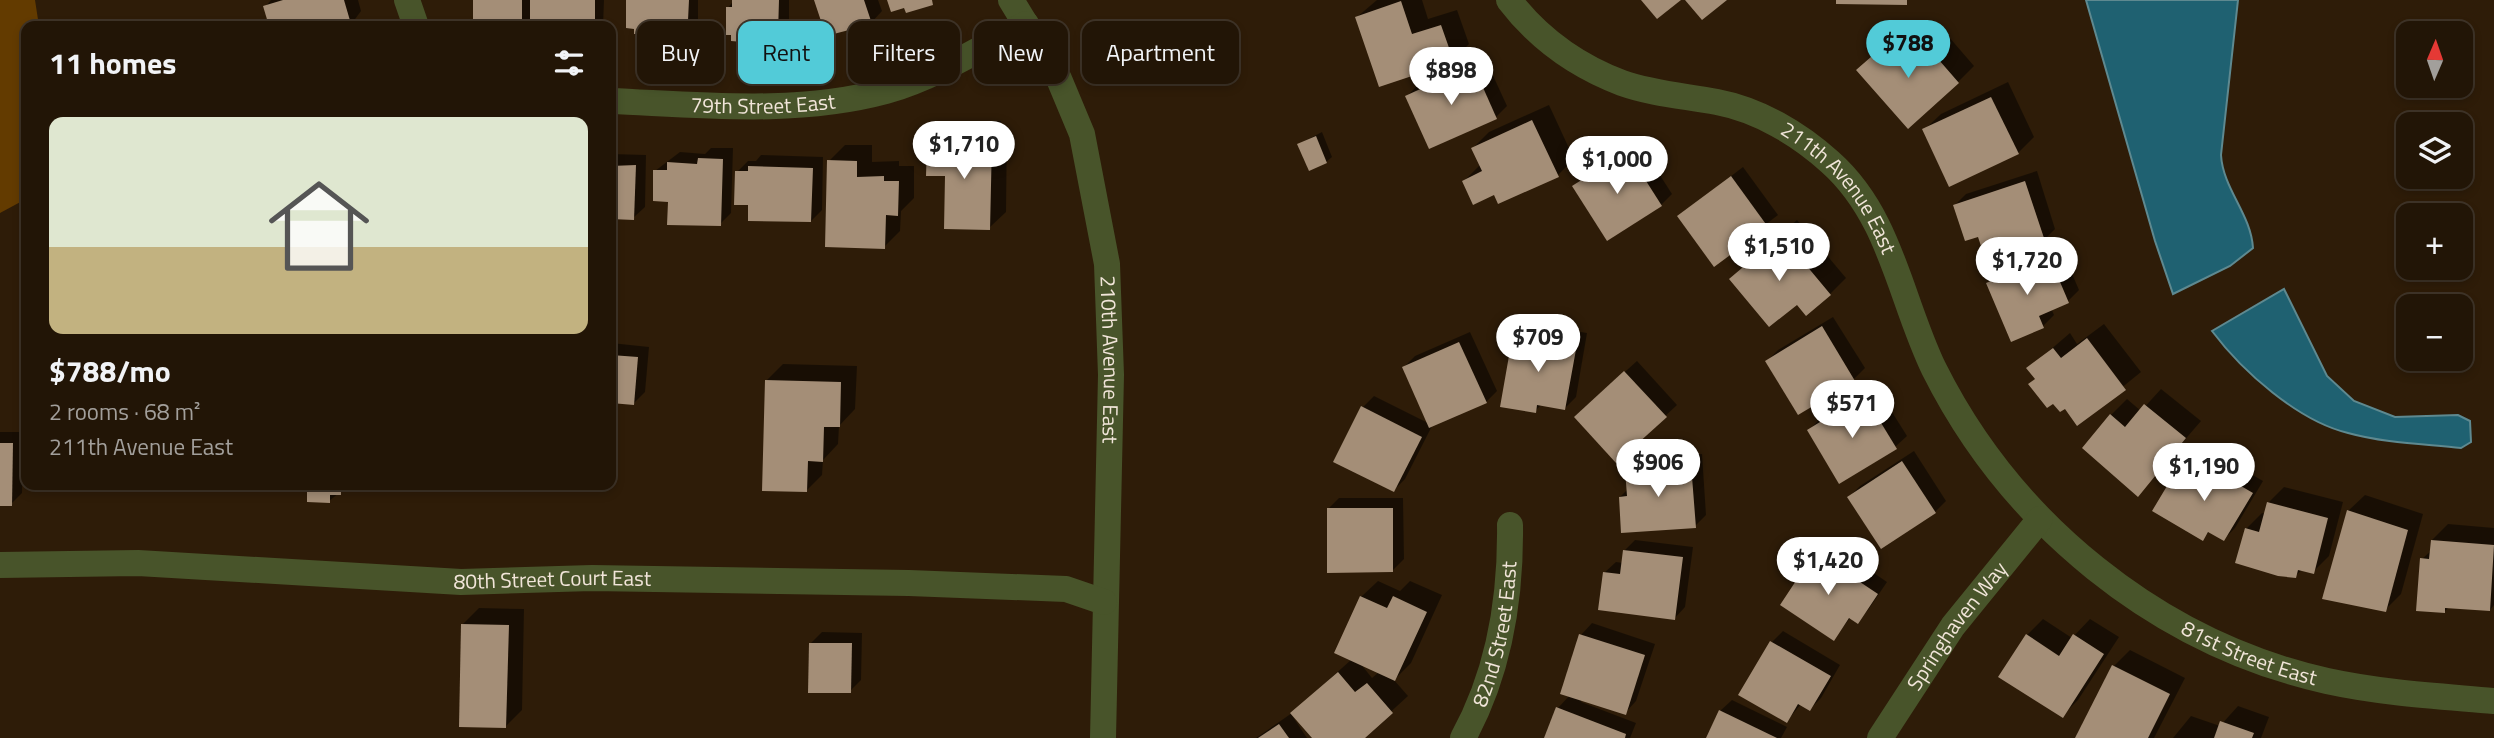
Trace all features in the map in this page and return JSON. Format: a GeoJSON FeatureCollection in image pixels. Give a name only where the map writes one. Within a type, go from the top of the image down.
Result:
{"type":"FeatureCollection","features":[{"type":"Feature","properties":{"kind":"street"},"geometry":{"type":"LineString","coordinates":[[407,0],[414,21]]}},
{"type":"Feature","properties":{"kind":"street","name":"210th Avenue East"},"geometry":{"type":"LineString","coordinates":[[1012,0],[1024,21]]}},
{"type":"Feature","properties":{"kind":"street","name":"211th Avenue East"},"geometry":{"type":"LineString","coordinates":[[1509,0],[1522,17],[1560,51],[1589,69],[1625,84],[1721,103],[1762,116],[1795,135],[1832,164],[1854,189],[1876,221],[1934,368],[1975,439],[2040,519]]}},
{"type":"Feature","properties":{"kind":"street","name":"79th Street East"},"geometry":{"type":"LineString","coordinates":[[616,102],[758,107],[829,103],[889,90],[974,52]]}},
{"type":"Feature","properties":{"kind":"street","name":"210th Avenue East"},"geometry":{"type":"LineString","coordinates":[[1061,84],[1082,134],[1107,264],[1111,375],[1103,738]]}},
{"type":"Feature","properties":{"kind":"street","name":"81st Street East"},"geometry":{"type":"LineString","coordinates":[[2040,519],[2112,582],[2173,621],[2256,660],[2325,681],[2385,692],[2494,701]]}},
{"type":"Feature","properties":{"kind":"street","name":"Springhaven Way"},"geometry":{"type":"LineString","coordinates":[[1880,738],[1953,626],[2040,519]]}},
{"type":"Feature","properties":{"kind":"street","name":"82nd Street East"},"geometry":{"type":"LineString","coordinates":[[1463,738],[1489,678],[1504,622],[1510,525]]}},
{"type":"Feature","properties":{"kind":"street","name":"80th Street Court East"},"geometry":{"type":"LineString","coordinates":[[0,565],[138,564],[461,582],[592,578],[909,583],[1066,589],[1104,601]]}},
{"type":"Feature","properties":{"kind":"shaded area"},"geometry":{"type":"Polygon","coordinates":[[[0,0],[35,0],[38,21],[21,21],[21,202],[0,213],[0,0]]]}},
{"type":"Feature","properties":{"kind":"water"},"geometry":{"type":"Polygon","coordinates":[[[2086,0],[2238,0],[2221,155],[2227,179],[2247,224],[2253,248],[2230,266],[2173,294],[2155,241],[2086,0]]]}},
{"type":"Feature","properties":{"kind":"water"},"geometry":{"type":"Polygon","coordinates":[[[2284,289],[2327,376],[2354,401],[2395,417],[2458,415],[2470,421],[2471,442],[2461,448],[2390,441],[2348,433],[2310,418],[2272,393],[2239,362],[2212,331],[2284,289]]]}},
{"type":"Feature","properties":{"kind":"building"},"geometry":{"type":"Polygon","coordinates":[[[283,0],[344,0],[350,21],[268,21],[263,6],[283,0]]]}},
{"type":"Feature","properties":{"kind":"building"},"geometry":{"type":"Polygon","coordinates":[[[473,0],[522,0],[522,21],[473,21],[473,0]]]}},
{"type":"Feature","properties":{"kind":"building"},"geometry":{"type":"Polygon","coordinates":[[[530,0],[595,0],[595,21],[530,21],[530,0]]]}},
{"type":"Feature","properties":{"kind":"building"},"geometry":{"type":"Polygon","coordinates":[[[626,0],[689,0],[688,21],[637,21],[637,34],[634,34],[634,29],[626,28],[626,0]]]}},
{"type":"Feature","properties":{"kind":"building"},"geometry":{"type":"Polygon","coordinates":[[[732,0],[779,0],[778,21],[738,21],[738,42],[731,41],[731,35],[726,35],[726,7],[732,7],[732,0]]]}},
{"type":"Feature","properties":{"kind":"building"},"geometry":{"type":"Polygon","coordinates":[[[814,0],[864,0],[871,21],[848,21],[848,30],[834,34],[834,21],[821,21],[814,0]]]}},
{"type":"Feature","properties":{"kind":"building"},"geometry":{"type":"Polygon","coordinates":[[[887,0],[932,0],[933,5],[906,13],[904,8],[891,12],[887,0]]]}},
{"type":"Feature","properties":{"kind":"building"},"geometry":{"type":"Polygon","coordinates":[[[1641,0],[1681,0],[1657,19],[1641,0]]]}},
{"type":"Feature","properties":{"kind":"building"},"geometry":{"type":"Polygon","coordinates":[[[1685,0],[1727,0],[1702,20],[1685,0]]]}},
{"type":"Feature","properties":{"kind":"building"},"geometry":{"type":"Polygon","coordinates":[[[1836,0],[1907,0],[1907,5],[1836,4],[1836,0]]]}},
{"type":"Feature","properties":{"kind":"building"},"geometry":{"type":"Polygon","coordinates":[[[1401,1],[1412,34],[1441,25],[1454,62],[1379,87],[1355,17],[1401,1]]]}},
{"type":"Feature","properties":{"kind":"building"},"geometry":{"type":"Polygon","coordinates":[[[1919,37],[1959,83],[1908,129],[1856,70],[1887,43],[1898,56],[1919,37]]]}},
{"type":"Feature","properties":{"kind":"building"},"geometry":{"type":"Polygon","coordinates":[[[1473,65],[1497,119],[1429,149],[1405,96],[1473,65]]]}},
{"type":"Feature","properties":{"kind":"building"},"geometry":{"type":"Polygon","coordinates":[[[1991,97],[2019,154],[1949,187],[1922,129],[1991,97]]]}},
{"type":"Feature","properties":{"kind":"building"},"geometry":{"type":"Polygon","coordinates":[[[1532,120],[1559,177],[1498,204],[1494,195],[1473,205],[1462,181],[1482,171],[1471,148],[1532,120]]]}},
{"type":"Feature","properties":{"kind":"building"},"geometry":{"type":"Polygon","coordinates":[[[959,136],[986,137],[986,141],[992,141],[990,230],[944,229],[945,176],[926,176],[927,144],[946,145],[946,140],[959,141],[959,136]]]}},
{"type":"Feature","properties":{"kind":"building"},"geometry":{"type":"Polygon","coordinates":[[[1316,136],[1327,163],[1309,171],[1297,144],[1316,136]]]}},
{"type":"Feature","properties":{"kind":"building"},"geometry":{"type":"Polygon","coordinates":[[[1627,151],[1662,206],[1607,241],[1572,186],[1627,151]]]}},
{"type":"Feature","properties":{"kind":"building"},"geometry":{"type":"Polygon","coordinates":[[[698,158],[723,159],[721,226],[667,225],[668,202],[653,201],[653,170],[667,170],[667,162],[697,164],[698,158]]]}},
{"type":"Feature","properties":{"kind":"building"},"geometry":{"type":"Polygon","coordinates":[[[827,160],[857,161],[857,177],[884,176],[884,181],[899,181],[898,216],[886,215],[885,249],[825,247],[827,160]]]}},
{"type":"Feature","properties":{"kind":"building"},"geometry":{"type":"Polygon","coordinates":[[[636,165],[634,220],[616,219],[616,166],[636,165]]]}},
{"type":"Feature","properties":{"kind":"building"},"geometry":{"type":"Polygon","coordinates":[[[748,166],[813,168],[811,222],[748,221],[748,205],[734,205],[735,171],[748,171],[748,166]]]}},
{"type":"Feature","properties":{"kind":"building"},"geometry":{"type":"Polygon","coordinates":[[[1731,176],[1768,227],[1714,267],[1677,216],[1731,176]]]}},
{"type":"Feature","properties":{"kind":"building"},"geometry":{"type":"Polygon","coordinates":[[[2025,181],[2045,241],[1986,261],[1978,237],[1965,241],[1953,205],[2025,181]]]}},
{"type":"Feature","properties":{"kind":"building"},"geometry":{"type":"Polygon","coordinates":[[[1781,235],[1831,295],[1806,316],[1797,305],[1769,327],[1729,279],[1781,235]]]}},
{"type":"Feature","properties":{"kind":"building"},"geometry":{"type":"Polygon","coordinates":[[[2049,256],[2069,303],[2039,316],[2044,328],[2011,342],[1986,283],[2049,256]]]}},
{"type":"Feature","properties":{"kind":"building"},"geometry":{"type":"Polygon","coordinates":[[[1822,326],[1855,381],[1798,415],[1765,361],[1822,326]]]}},
{"type":"Feature","properties":{"kind":"building"},"geometry":{"type":"Polygon","coordinates":[[[1513,333],[1577,344],[1565,410],[1537,405],[1536,413],[1500,407],[1513,333]]]}},
{"type":"Feature","properties":{"kind":"building"},"geometry":{"type":"Polygon","coordinates":[[[2087,338],[2126,390],[2077,426],[2065,409],[2060,412],[2053,404],[2047,408],[2028,384],[2035,379],[2026,368],[2053,348],[2061,358],[2087,338]]]}},
{"type":"Feature","properties":{"kind":"building"},"geometry":{"type":"Polygon","coordinates":[[[1459,342],[1487,403],[1429,428],[1402,367],[1459,342]]]}},
{"type":"Feature","properties":{"kind":"building"},"geometry":{"type":"Polygon","coordinates":[[[616,355],[638,357],[634,405],[616,403],[616,355]]]}},
{"type":"Feature","properties":{"kind":"building"},"geometry":{"type":"Polygon","coordinates":[[[1624,371],[1667,417],[1616,463],[1574,417],[1624,371]]]}},
{"type":"Feature","properties":{"kind":"building"},"geometry":{"type":"Polygon","coordinates":[[[765,380],[841,382],[840,427],[824,427],[823,462],[808,461],[807,492],[762,491],[765,380]]]}},
{"type":"Feature","properties":{"kind":"building"},"geometry":{"type":"Polygon","coordinates":[[[1864,395],[1897,449],[1839,484],[1807,430],[1864,395]]]}},
{"type":"Feature","properties":{"kind":"building"},"geometry":{"type":"Polygon","coordinates":[[[2144,404],[2186,438],[2138,497],[2082,448],[2110,414],[2125,427],[2144,404]]]}},
{"type":"Feature","properties":{"kind":"building"},"geometry":{"type":"Polygon","coordinates":[[[1361,406],[1422,437],[1394,492],[1333,462],[1361,406]]]}},
{"type":"Feature","properties":{"kind":"building"},"geometry":{"type":"Polygon","coordinates":[[[0,443],[13,443],[12,506],[0,506],[0,443]]]}},
{"type":"Feature","properties":{"kind":"building"},"geometry":{"type":"Polygon","coordinates":[[[1902,461],[1936,513],[1881,549],[1847,497],[1902,461]]]}},
{"type":"Feature","properties":{"kind":"building"},"geometry":{"type":"Polygon","coordinates":[[[2198,461],[2253,493],[2224,541],[2208,532],[2203,541],[2152,511],[2170,481],[2182,488],[2198,461]]]}},
{"type":"Feature","properties":{"kind":"building"},"geometry":{"type":"Polygon","coordinates":[[[1691,464],[1696,528],[1621,533],[1619,497],[1627,496],[1625,469],[1691,464]]]}},
{"type":"Feature","properties":{"kind":"building"},"geometry":{"type":"Polygon","coordinates":[[[307,490],[341,490],[341,495],[330,495],[330,503],[307,502],[307,490]]]}},
{"type":"Feature","properties":{"kind":"building"},"geometry":{"type":"Polygon","coordinates":[[[2267,502],[2328,518],[2314,574],[2298,570],[2296,578],[2278,576],[2235,563],[2245,528],[2259,532],[2267,502]]]}},
{"type":"Feature","properties":{"kind":"building"},"geometry":{"type":"Polygon","coordinates":[[[1327,508],[1393,508],[1393,572],[1327,573],[1327,508]]]}},
{"type":"Feature","properties":{"kind":"building"},"geometry":{"type":"Polygon","coordinates":[[[2347,510],[2408,530],[2386,612],[2322,599],[2347,510]]]}},
{"type":"Feature","properties":{"kind":"building"},"geometry":{"type":"Polygon","coordinates":[[[2431,540],[2494,545],[2490,611],[2445,608],[2445,613],[2416,611],[2420,558],[2429,559],[2431,540]]]}},
{"type":"Feature","properties":{"kind":"building"},"geometry":{"type":"Polygon","coordinates":[[[1623,550],[1683,557],[1675,620],[1598,610],[1603,572],[1620,574],[1623,550]]]}},
{"type":"Feature","properties":{"kind":"building"},"geometry":{"type":"Polygon","coordinates":[[[1815,552],[1878,594],[1858,624],[1849,618],[1834,641],[1780,605],[1815,552]]]}},
{"type":"Feature","properties":{"kind":"building"},"geometry":{"type":"Polygon","coordinates":[[[1360,596],[1387,608],[1393,596],[1427,612],[1395,681],[1334,653],[1360,596]]]}},
{"type":"Feature","properties":{"kind":"building"},"geometry":{"type":"Polygon","coordinates":[[[461,624],[509,625],[506,728],[459,727],[461,624]]]}},
{"type":"Feature","properties":{"kind":"building"},"geometry":{"type":"Polygon","coordinates":[[[1579,634],[1645,655],[1626,715],[1560,694],[1579,634]]]}},
{"type":"Feature","properties":{"kind":"building"},"geometry":{"type":"Polygon","coordinates":[[[2026,634],[2059,656],[2073,634],[2104,654],[2063,718],[1998,677],[2026,634]]]}},
{"type":"Feature","properties":{"kind":"building"},"geometry":{"type":"Polygon","coordinates":[[[1770,641],[1831,676],[1810,711],[1798,704],[1787,723],[1738,695],[1770,641]]]}},
{"type":"Feature","properties":{"kind":"building"},"geometry":{"type":"Polygon","coordinates":[[[809,643],[852,643],[851,693],[808,693],[809,643]]]}},
{"type":"Feature","properties":{"kind":"building"},"geometry":{"type":"Polygon","coordinates":[[[2112,665],[2170,694],[2148,738],[2075,738],[2112,665]]]}},
{"type":"Feature","properties":{"kind":"building"},"geometry":{"type":"Polygon","coordinates":[[[1338,672],[1355,692],[1367,683],[1393,713],[1365,738],[1312,738],[1290,713],[1338,672]]]}},
{"type":"Feature","properties":{"kind":"building"},"geometry":{"type":"Polygon","coordinates":[[[1556,707],[1626,734],[1625,738],[1544,738],[1556,707]]]}},
{"type":"Feature","properties":{"kind":"building"},"geometry":{"type":"Polygon","coordinates":[[[1719,710],[1777,738],[1706,738],[1719,710]]]}},
{"type":"Feature","properties":{"kind":"building"},"geometry":{"type":"Polygon","coordinates":[[[2220,721],[2254,733],[2252,738],[2214,738],[2220,721]]]}},
{"type":"Feature","properties":{"kind":"building"},"geometry":{"type":"Polygon","coordinates":[[[1279,724],[1289,738],[1258,738],[1279,724]]]}}]}
